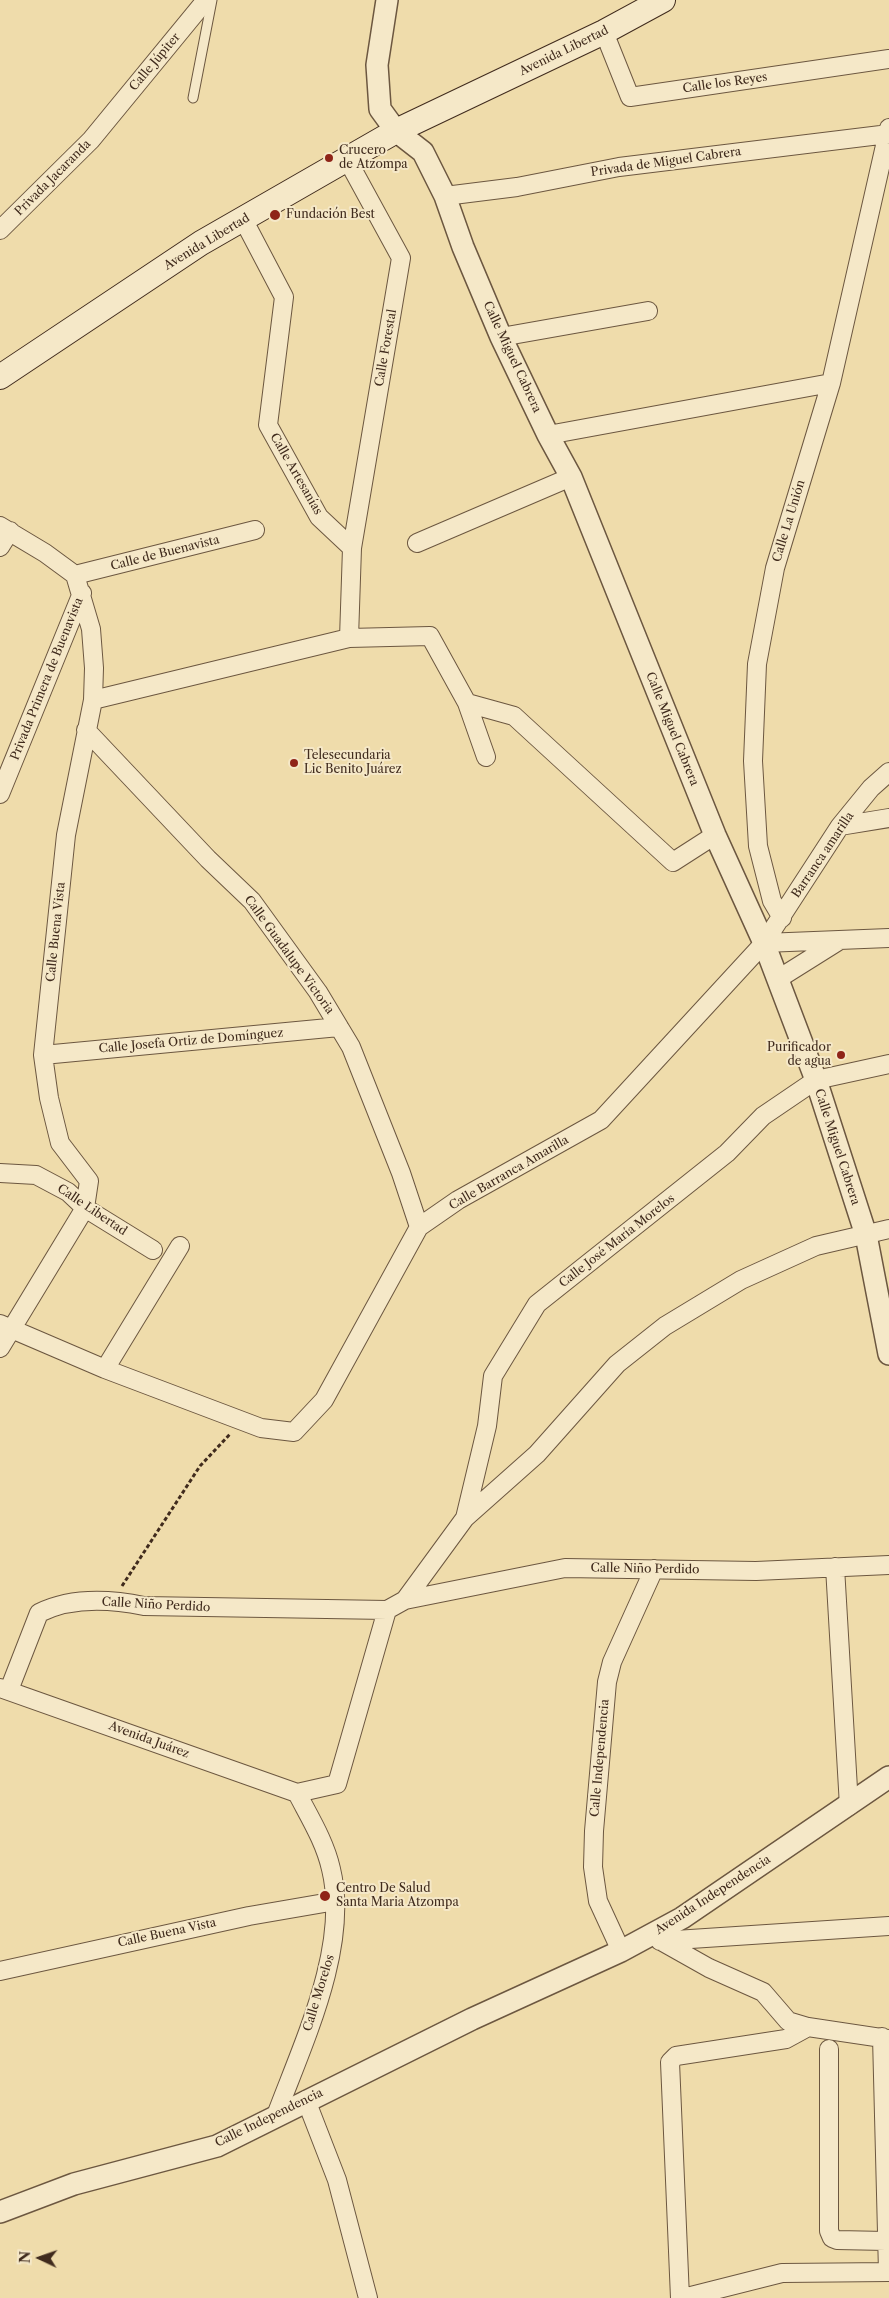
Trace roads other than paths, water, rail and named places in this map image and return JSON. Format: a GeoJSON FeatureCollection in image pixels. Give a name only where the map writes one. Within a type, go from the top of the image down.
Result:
{"type":"FeatureCollection","features":[{"type":"Feature","properties":{"kind":"main road","name":"Avenida Libertad"},"geometry":{"type":"LineString","coordinates":[[0,377],[201,243],[348,161],[396,131],[604,32],[664,0]]}},
{"type":"Feature","properties":{"kind":"street","name":"Calle Júpiter"},"geometry":{"type":"LineString","coordinates":[[103,124],[206,0]]}},
{"type":"Feature","properties":{"kind":"street","name":"Calle Miguel Cabrera"},"geometry":{"type":"LineString","coordinates":[[387,0],[378,74],[380,108],[396,131],[423,152],[444,196],[501,337],[548,436],[570,477],[715,835],[764,943],[816,1080],[866,1235],[889,1354]]}},
{"type":"Feature","properties":{"kind":"street","name":"Calle los Reyes"},"geometry":{"type":"LineString","coordinates":[[604,32],[630,97],[889,60]]}},
{"type":"Feature","properties":{"kind":"street","name":"Privada Jacaranda"},"geometry":{"type":"LineString","coordinates":[[0,230],[91,140],[103,124]]}},
{"type":"Feature","properties":{"kind":"street","name":"Privada de Miguel Cabrera"},"geometry":{"type":"LineString","coordinates":[[444,196],[517,187],[619,167],[889,132]]}},
{"type":"Feature","properties":{"kind":"street","name":"Calle La Unión"},"geometry":{"type":"LineString","coordinates":[[782,918],[772,901],[758,846],[753,761],[757,664],[775,568],[831,383],[889,132]]}},
{"type":"Feature","properties":{"kind":"street","name":"Calle Forestal"},"geometry":{"type":"LineString","coordinates":[[348,161],[401,258],[352,548]]}},
{"type":"Feature","properties":{"kind":"street","name":"Calle Artesanías"},"geometry":{"type":"LineString","coordinates":[[243,219],[284,297],[268,425],[320,516],[352,548]]}},
{"type":"Feature","properties":{"kind":"street"},"geometry":{"type":"LineString","coordinates":[[501,337],[648,311]]}},
{"type":"Feature","properties":{"kind":"street"},"geometry":{"type":"LineString","coordinates":[[548,436],[831,383]]}},
{"type":"Feature","properties":{"kind":"street"},"geometry":{"type":"LineString","coordinates":[[417,542],[570,477]]}},
{"type":"Feature","properties":{"kind":"street"},"geometry":{"type":"LineString","coordinates":[[0,547],[5,529],[45,553],[75,575]]}},
{"type":"Feature","properties":{"kind":"street","name":"Calle de Buenavista"},"geometry":{"type":"LineString","coordinates":[[75,575],[255,530]]}},
{"type":"Feature","properties":{"kind":"street"},"geometry":{"type":"LineString","coordinates":[[349,638],[352,548]]}},
{"type":"Feature","properties":{"kind":"street","name":"Calle Buena Vista"},"geometry":{"type":"LineString","coordinates":[[0,1348],[6,1326],[85,1208],[90,1182],[60,1142],[49,1098],[43,1054],[66,835],[93,700],[94,668],[91,629],[82,592],[75,575]]}},
{"type":"Feature","properties":{"kind":"street","name":"Privada Primera de Buenavista"},"geometry":{"type":"LineString","coordinates":[[0,794],[82,592]]}},
{"type":"Feature","properties":{"kind":"street"},"geometry":{"type":"LineString","coordinates":[[93,700],[349,638],[430,636],[467,703],[486,758]]}},
{"type":"Feature","properties":{"kind":"street"},"geometry":{"type":"LineString","coordinates":[[467,703],[514,716],[672,862],[715,835]]}},
{"type":"Feature","properties":{"kind":"street","name":"Calle Guadalupe Victoria"},"geometry":{"type":"LineString","coordinates":[[86,730],[208,859],[252,901],[318,992],[352,1047],[401,1173],[419,1227]]}},
{"type":"Feature","properties":{"kind":"street","name":"Barranca amarilla"},"geometry":{"type":"LineString","coordinates":[[764,943],[840,826],[871,788],[889,772]]}},
{"type":"Feature","properties":{"kind":"street"},"geometry":{"type":"LineString","coordinates":[[840,826],[889,818]]}},
{"type":"Feature","properties":{"kind":"street"},"geometry":{"type":"LineString","coordinates":[[764,943],[889,938]]}},
{"type":"Feature","properties":{"kind":"street"},"geometry":{"type":"LineString","coordinates":[[778,979],[839,941]]}},
{"type":"Feature","properties":{"kind":"street","name":"Calle Barranca Amarilla"},"geometry":{"type":"LineString","coordinates":[[105,1369],[261,1428],[294,1432],[324,1400],[419,1227],[458,1200],[602,1120],[764,943]]}},
{"type":"Feature","properties":{"kind":"street","name":"Calle Josefa Ortiz de Domínguez"},"geometry":{"type":"LineString","coordinates":[[43,1054],[339,1027]]}},
{"type":"Feature","properties":{"kind":"street","name":"Calle José María Morelos"},"geometry":{"type":"LineString","coordinates":[[466,1518],[487,1426],[493,1376],[537,1304],[727,1153],[763,1116],[816,1080],[889,1064]]}},
{"type":"Feature","properties":{"kind":"street","name":"Calle Libertad"},"geometry":{"type":"LineString","coordinates":[[0,1173],[36,1175],[68,1192],[85,1208],[153,1250]]}},
{"type":"Feature","properties":{"kind":"street"},"geometry":{"type":"LineString","coordinates":[[297,1793],[337,1784],[387,1610],[404,1600],[466,1518],[537,1454],[617,1364],[665,1326],[741,1280],[808,1250],[889,1229]]}},
{"type":"Feature","properties":{"kind":"street"},"geometry":{"type":"LineString","coordinates":[[6,1326],[105,1369],[180,1246]]}},
{"type":"Feature","properties":{"kind":"street","name":"Calle Niño Perdido"},"geometry":{"type":"LineString","coordinates":[[404,1600],[565,1568],[756,1571],[889,1565]]}},
{"type":"Feature","properties":{"kind":"street"},"geometry":{"type":"LineString","coordinates":[[835,1567],[849,1806]]}},
{"type":"Feature","properties":{"kind":"street","name":"Calle Independencia"},"geometry":{"type":"LineString","coordinates":[[629,1947],[598,1901],[593,1867],[594,1831],[607,1682],[612,1662],[654,1569]]}},
{"type":"Feature","properties":{"kind":"street","name":"Calle Niño Perdido"},"geometry":{"type":"LineString","coordinates":[[4,1689],[40,1613],[56,1605],[114,1600],[153,1606],[387,1610]]}},
{"type":"Feature","properties":{"kind":"street","name":"Avenida Juárez"},"geometry":{"type":"LineString","coordinates":[[4,1689],[297,1793]]}},
{"type":"Feature","properties":{"kind":"street","name":"Avenida Independencia"},"geometry":{"type":"LineString","coordinates":[[472,2019],[629,1947],[682,1918],[849,1806],[889,1776]]}},
{"type":"Feature","properties":{"kind":"street","name":"Calle Morelos"},"geometry":{"type":"LineString","coordinates":[[275,2118],[320,1995],[332,1949],[336,1901],[331,1870],[324,1845],[297,1793]]}},
{"type":"Feature","properties":{"kind":"street","name":"Calle Buena Vista"},"geometry":{"type":"LineString","coordinates":[[0,1971],[239,1918],[336,1901]]}},
{"type":"Feature","properties":{"kind":"street"},"geometry":{"type":"LineString","coordinates":[[629,1947],[661,1941],[889,1926]]}},
{"type":"Feature","properties":{"kind":"street"},"geometry":{"type":"LineString","coordinates":[[661,1941],[709,1968],[763,1992],[788,2021],[808,2027],[885,2038],[886,2241],[888,2272],[782,2273],[681,2298],[670,2062],[676,2056],[786,2039],[808,2027]]}},
{"type":"Feature","properties":{"kind":"street","name":"Calle Independencia"},"geometry":{"type":"LineString","coordinates":[[0,2212],[74,2184],[217,2146],[472,2019]]}},
{"type":"Feature","properties":{"kind":"street"},"geometry":{"type":"LineString","coordinates":[[828,2049],[830,2231],[832,2238],[837,2240],[886,2241]]}},
{"type":"Feature","properties":{"kind":"street"},"geometry":{"type":"LineString","coordinates":[[306,2100],[337,2180],[368,2298]]}},
{"type":"Feature","properties":{"kind":"lane"},"geometry":{"type":"LineString","coordinates":[[193,98],[212,0]]}},
{"type":"Feature","properties":{"kind":"place","name":"Crucero de Atzompa"},"geometry":{"type":"Point","coordinates":[329,158]}},
{"type":"Feature","properties":{"kind":"place","name":"Fundación Best"},"geometry":{"type":"Point","coordinates":[275,215]}},
{"type":"Feature","properties":{"kind":"place","name":"Telesecundaria Lic Benito Juárez"},"geometry":{"type":"Point","coordinates":[294,763]}},
{"type":"Feature","properties":{"kind":"place","name":"Purificador de agua"},"geometry":{"type":"Point","coordinates":[841,1055]}},
{"type":"Feature","properties":{"kind":"place","name":"Centro De Salud Santa Maria Atzompa"},"geometry":{"type":"Point","coordinates":[325,1896]}}]}
